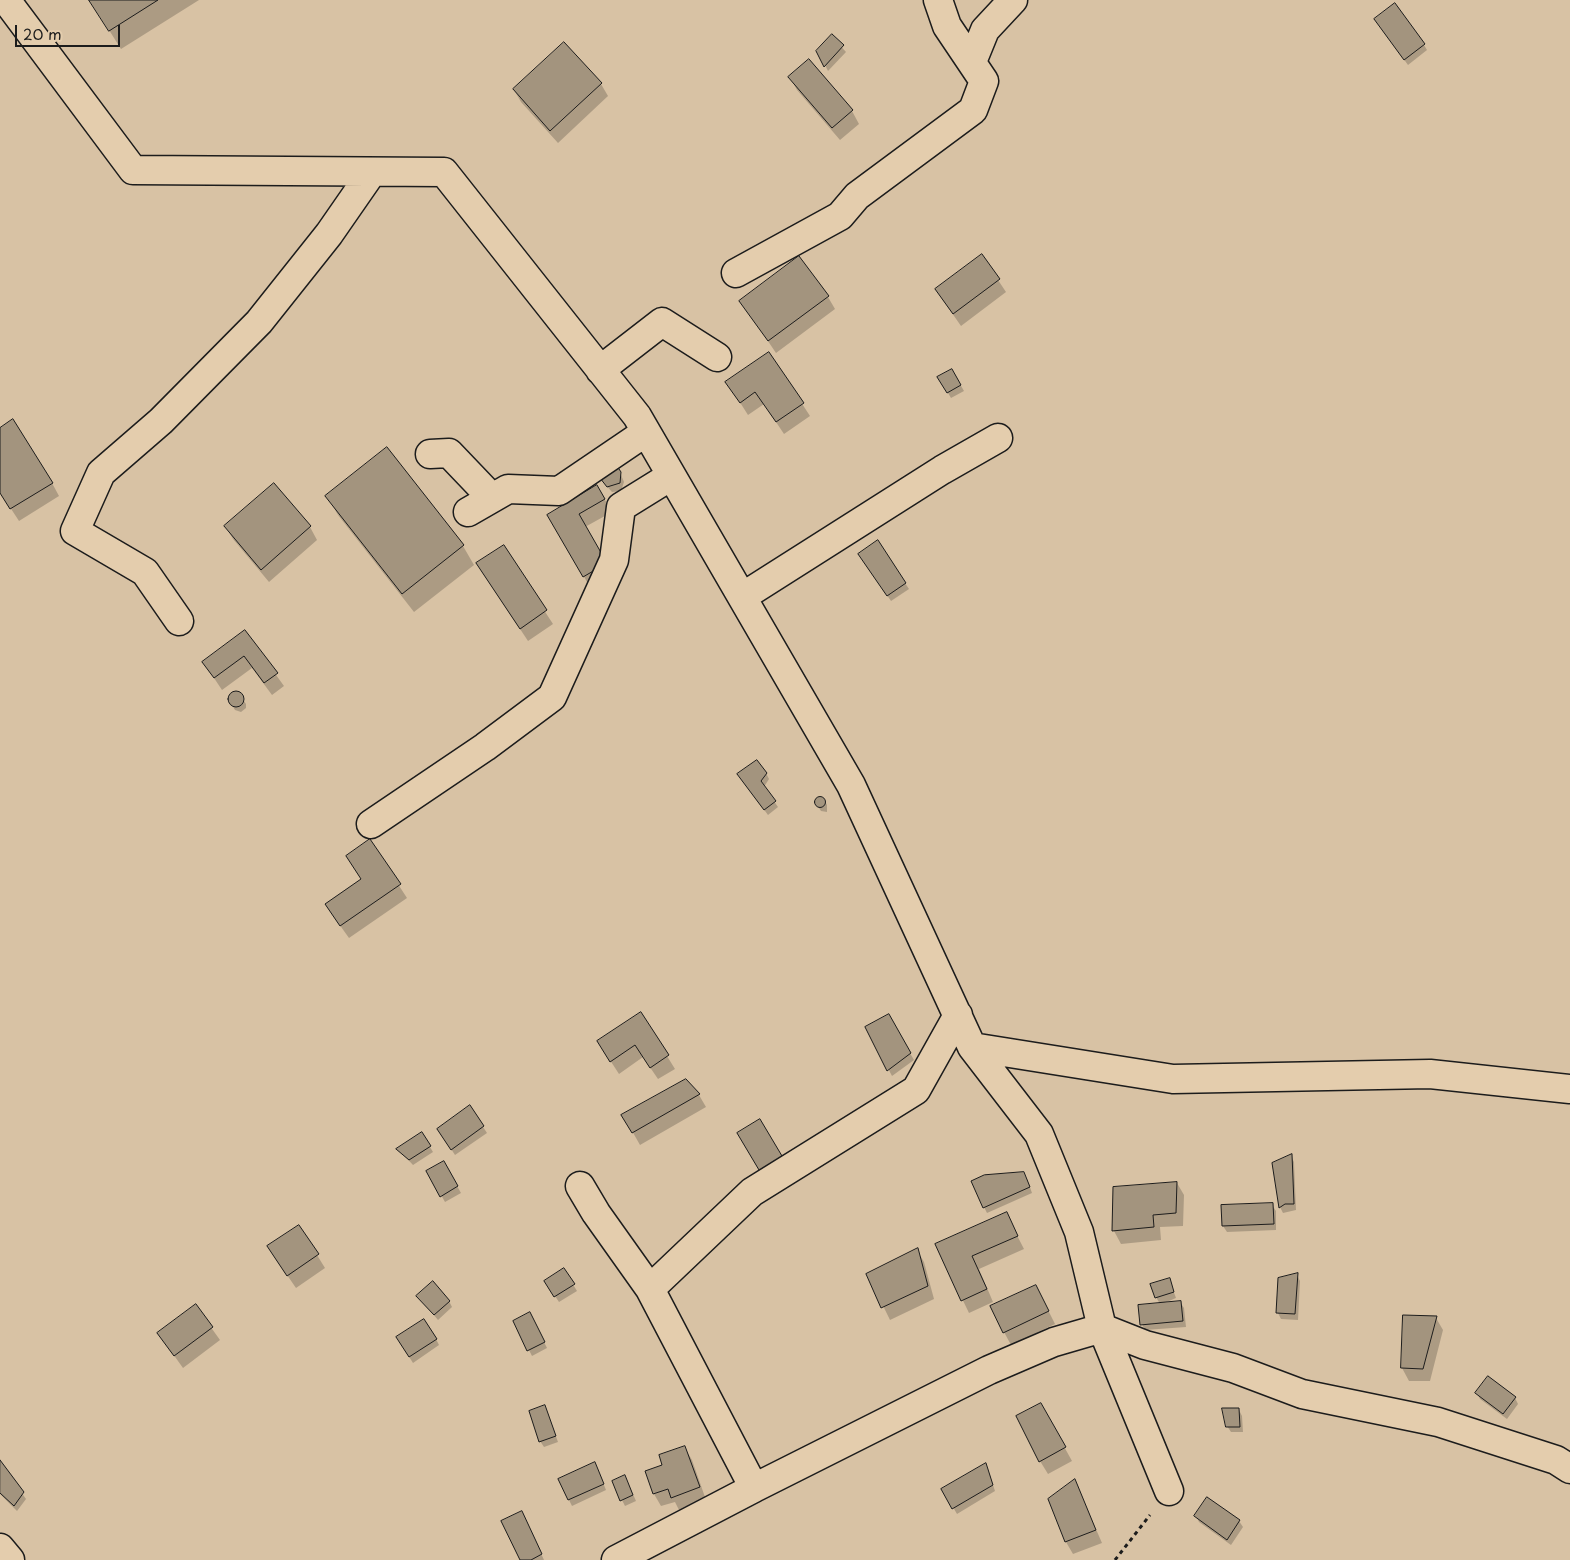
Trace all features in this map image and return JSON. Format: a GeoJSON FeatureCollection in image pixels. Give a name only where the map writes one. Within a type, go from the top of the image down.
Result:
{"type":"FeatureCollection","features":[{"type":"Feature","properties":{"kind":"street"},"geometry":{"type":"LineString","coordinates":[[6,0],[133,170],[444,172],[637,416],[851,785],[972,1047],[1039,1134],[1079,1232],[1102,1328],[1169,1491]]}},
{"type":"Feature","properties":{"kind":"street"},"geometry":{"type":"LineString","coordinates":[[736,273],[840,216],[857,196],[973,110],[984,81],[947,26],[938,0]]}},
{"type":"Feature","properties":{"kind":"street"},"geometry":{"type":"LineString","coordinates":[[972,62],[985,30],[1013,0]]}},
{"type":"Feature","properties":{"kind":"street"},"geometry":{"type":"LineString","coordinates":[[179,621],[145,572],[75,531],[101,473],[161,421],[259,322],[329,234],[372,172]]}},
{"type":"Feature","properties":{"kind":"street"},"geometry":{"type":"LineString","coordinates":[[600,370],[662,322],[717,357]]}},
{"type":"Feature","properties":{"kind":"street"},"geometry":{"type":"LineString","coordinates":[[468,512],[508,488],[559,491],[646,432]]}},
{"type":"Feature","properties":{"kind":"street"},"geometry":{"type":"LineString","coordinates":[[742,597],[942,470],[998,438]]}},
{"type":"Feature","properties":{"kind":"street"},"geometry":{"type":"LineString","coordinates":[[430,454],[449,453],[492,498]]}},
{"type":"Feature","properties":{"kind":"street"},"geometry":{"type":"LineString","coordinates":[[371,824],[485,747],[552,697],[614,560],[621,507],[672,476]]}},
{"type":"Feature","properties":{"kind":"street"},"geometry":{"type":"LineString","coordinates":[[650,1289],[752,1192],[916,1090],[958,1016]]}},
{"type":"Feature","properties":{"kind":"street"},"geometry":{"type":"LineString","coordinates":[[972,1047],[1173,1079],[1430,1074],[1570,1089]]}},
{"type":"Feature","properties":{"kind":"street"},"geometry":{"type":"LineString","coordinates":[[580,1186],[596,1213],[650,1289],[754,1488]]}},
{"type":"Feature","properties":{"kind":"street"},"geometry":{"type":"LineString","coordinates":[[616,1560],[754,1488],[989,1370],[1054,1342],[1102,1328],[1145,1345],[1232,1368],[1302,1394],[1438,1422],[1556,1460],[1570,1469]]}},
{"type":"Feature","properties":{"kind":"street"},"geometry":{"type":"LineString","coordinates":[[0,1548],[10,1560]]}},
{"type":"Feature","properties":{"kind":"path"},"geometry":{"type":"LineString","coordinates":[[1115,1560],[1169,1491]]}},
{"type":"Feature","properties":{"kind":"building"},"geometry":{"type":"Polygon","coordinates":[[[89,0],[158,0],[109,31],[89,0]]]}},
{"type":"Feature","properties":{"kind":"building"},"geometry":{"type":"Polygon","coordinates":[[[1395,3],[1425,44],[1404,60],[1374,19],[1395,3]]]}},
{"type":"Feature","properties":{"kind":"building"},"geometry":{"type":"Polygon","coordinates":[[[832,34],[844,45],[824,67],[816,51],[832,34]]]}},
{"type":"Feature","properties":{"kind":"building"},"geometry":{"type":"Polygon","coordinates":[[[564,42],[602,83],[550,131],[513,89],[564,42]]]}},
{"type":"Feature","properties":{"kind":"building"},"geometry":{"type":"Polygon","coordinates":[[[809,59],[853,110],[832,128],[788,77],[809,59]]]}},
{"type":"Feature","properties":{"kind":"building"},"geometry":{"type":"Polygon","coordinates":[[[982,254],[1000,279],[953,314],[935,289],[982,254]]]}},
{"type":"Feature","properties":{"kind":"building"},"geometry":{"type":"Polygon","coordinates":[[[799,256],[829,296],[768,341],[739,301],[799,256]]]}},
{"type":"Feature","properties":{"kind":"building"},"geometry":{"type":"Polygon","coordinates":[[[769,352],[804,403],[776,422],[755,392],[740,403],[725,382],[769,352]]]}},
{"type":"Feature","properties":{"kind":"building"},"geometry":{"type":"Polygon","coordinates":[[[952,369],[961,385],[947,393],[937,377],[952,369]]]}},
{"type":"Feature","properties":{"kind":"building"},"geometry":{"type":"Polygon","coordinates":[[[13,419],[53,483],[10,509],[0,493],[0,428],[13,419]]]}},
{"type":"Feature","properties":{"kind":"building"},"geometry":{"type":"Polygon","coordinates":[[[387,447],[464,545],[402,594],[325,496],[387,447]]]}},
{"type":"Feature","properties":{"kind":"building"},"geometry":{"type":"Polygon","coordinates":[[[617,466],[621,472],[620,483],[607,487],[600,478],[617,466]]]}},
{"type":"Feature","properties":{"kind":"building"},"geometry":{"type":"Polygon","coordinates":[[[274,483],[311,526],[261,570],[224,526],[274,483]]]}},
{"type":"Feature","properties":{"kind":"building"},"geometry":{"type":"Polygon","coordinates":[[[597,485],[605,499],[579,514],[607,563],[583,577],[547,515],[597,485]]]}},
{"type":"Feature","properties":{"kind":"building"},"geometry":{"type":"Polygon","coordinates":[[[878,540],[906,583],[887,596],[858,554],[878,540]]]}},
{"type":"Feature","properties":{"kind":"building"},"geometry":{"type":"Polygon","coordinates":[[[504,545],[547,610],[520,629],[476,563],[504,545]]]}},
{"type":"Feature","properties":{"kind":"building"},"geometry":{"type":"Polygon","coordinates":[[[245,630],[278,673],[264,683],[244,656],[214,678],[202,662],[245,630]]]}},
{"type":"Feature","properties":{"kind":"building"},"geometry":{"type":"Polygon","coordinates":[[[236,691],[244,699],[236,707],[228,699],[236,691]]]}},
{"type":"Feature","properties":{"kind":"building"},"geometry":{"type":"Polygon","coordinates":[[[757,760],[767,773],[761,781],[776,801],[764,810],[737,774],[757,760]]]}},
{"type":"Feature","properties":{"kind":"building"},"geometry":{"type":"Polygon","coordinates":[[[820,796],[826,802],[820,808],[814,802],[820,796]]]}},
{"type":"Feature","properties":{"kind":"building"},"geometry":{"type":"Polygon","coordinates":[[[370,839],[401,884],[340,926],[325,904],[361,879],[346,856],[370,839]]]}},
{"type":"Feature","properties":{"kind":"building"},"geometry":{"type":"Polygon","coordinates":[[[641,1012],[669,1055],[650,1068],[635,1045],[610,1062],[597,1041],[641,1012]]]}},
{"type":"Feature","properties":{"kind":"building"},"geometry":{"type":"Polygon","coordinates":[[[889,1014],[911,1053],[887,1071],[865,1027],[889,1014]]]}},
{"type":"Feature","properties":{"kind":"building"},"geometry":{"type":"Polygon","coordinates":[[[686,1079],[700,1094],[632,1133],[621,1115],[686,1079]]]}},
{"type":"Feature","properties":{"kind":"building"},"geometry":{"type":"Polygon","coordinates":[[[470,1105],[484,1126],[451,1150],[437,1129],[470,1105]]]}},
{"type":"Feature","properties":{"kind":"building"},"geometry":{"type":"Polygon","coordinates":[[[760,1119],[785,1161],[762,1175],[737,1133],[760,1119]]]}},
{"type":"Feature","properties":{"kind":"building"},"geometry":{"type":"Polygon","coordinates":[[[422,1132],[431,1146],[409,1160],[396,1149],[422,1132]]]}},
{"type":"Feature","properties":{"kind":"building"},"geometry":{"type":"Polygon","coordinates":[[[1292,1154],[1294,1204],[1285,1204],[1279,1208],[1272,1163],[1292,1154]]]}},
{"type":"Feature","properties":{"kind":"building"},"geometry":{"type":"Polygon","coordinates":[[[444,1161],[458,1186],[440,1197],[426,1171],[444,1161]]]}},
{"type":"Feature","properties":{"kind":"building"},"geometry":{"type":"Polygon","coordinates":[[[1024,1172],[1030,1187],[983,1208],[971,1181],[984,1175],[1024,1172]]]}},
{"type":"Feature","properties":{"kind":"building"},"geometry":{"type":"Polygon","coordinates":[[[1177,1182],[1176,1213],[1153,1215],[1154,1227],[1112,1231],[1113,1187],[1177,1182]]]}},
{"type":"Feature","properties":{"kind":"building"},"geometry":{"type":"Polygon","coordinates":[[[1273,1203],[1274,1224],[1222,1226],[1221,1205],[1273,1203]]]}},
{"type":"Feature","properties":{"kind":"building"},"geometry":{"type":"Polygon","coordinates":[[[1007,1212],[1018,1236],[972,1256],[987,1289],[961,1301],[935,1244],[1007,1212]]]}},
{"type":"Feature","properties":{"kind":"building"},"geometry":{"type":"Polygon","coordinates":[[[299,1225],[319,1254],[287,1276],[267,1246],[299,1225]]]}},
{"type":"Feature","properties":{"kind":"building"},"geometry":{"type":"Polygon","coordinates":[[[918,1248],[928,1286],[881,1308],[866,1274],[918,1248]]]}},
{"type":"Feature","properties":{"kind":"building"},"geometry":{"type":"Polygon","coordinates":[[[564,1268],[575,1284],[554,1297],[544,1281],[564,1268]]]}},
{"type":"Feature","properties":{"kind":"building"},"geometry":{"type":"Polygon","coordinates":[[[1298,1273],[1295,1314],[1276,1313],[1278,1278],[1298,1273]]]}},
{"type":"Feature","properties":{"kind":"building"},"geometry":{"type":"Polygon","coordinates":[[[1170,1278],[1174,1292],[1155,1298],[1150,1284],[1170,1278]]]}},
{"type":"Feature","properties":{"kind":"building"},"geometry":{"type":"Polygon","coordinates":[[[433,1281],[450,1301],[434,1315],[416,1296],[433,1281]]]}},
{"type":"Feature","properties":{"kind":"building"},"geometry":{"type":"Polygon","coordinates":[[[1036,1285],[1049,1311],[1003,1333],[990,1306],[1036,1285]]]}},
{"type":"Feature","properties":{"kind":"building"},"geometry":{"type":"Polygon","coordinates":[[[1181,1301],[1183,1321],[1140,1325],[1138,1305],[1181,1301]]]}},
{"type":"Feature","properties":{"kind":"building"},"geometry":{"type":"Polygon","coordinates":[[[196,1304],[213,1327],[174,1356],[157,1333],[196,1304]]]}},
{"type":"Feature","properties":{"kind":"building"},"geometry":{"type":"Polygon","coordinates":[[[530,1312],[545,1342],[527,1351],[513,1321],[530,1312]]]}},
{"type":"Feature","properties":{"kind":"building"},"geometry":{"type":"Polygon","coordinates":[[[1403,1315],[1437,1316],[1423,1369],[1401,1368],[1403,1315]]]}},
{"type":"Feature","properties":{"kind":"building"},"geometry":{"type":"Polygon","coordinates":[[[424,1319],[437,1339],[409,1357],[396,1337],[424,1319]]]}},
{"type":"Feature","properties":{"kind":"building"},"geometry":{"type":"Polygon","coordinates":[[[1488,1376],[1516,1397],[1503,1414],[1475,1393],[1488,1376]]]}},
{"type":"Feature","properties":{"kind":"building"},"geometry":{"type":"Polygon","coordinates":[[[1041,1403],[1066,1447],[1039,1462],[1016,1416],[1041,1403]]]}},
{"type":"Feature","properties":{"kind":"building"},"geometry":{"type":"Polygon","coordinates":[[[545,1405],[556,1436],[539,1442],[529,1411],[545,1405]]]}},
{"type":"Feature","properties":{"kind":"building"},"geometry":{"type":"Polygon","coordinates":[[[1222,1408],[1239,1408],[1240,1427],[1226,1427],[1222,1408]]]}},
{"type":"Feature","properties":{"kind":"building"},"geometry":{"type":"Polygon","coordinates":[[[685,1446],[700,1487],[671,1498],[668,1489],[653,1494],[645,1471],[662,1465],[659,1455],[685,1446]]]}},
{"type":"Feature","properties":{"kind":"building"},"geometry":{"type":"Polygon","coordinates":[[[0,1460],[24,1492],[14,1506],[0,1493],[0,1460]]]}},
{"type":"Feature","properties":{"kind":"building"},"geometry":{"type":"Polygon","coordinates":[[[595,1462],[604,1484],[568,1500],[558,1479],[595,1462]]]}},
{"type":"Feature","properties":{"kind":"building"},"geometry":{"type":"Polygon","coordinates":[[[986,1463],[993,1485],[952,1509],[941,1489],[986,1463]]]}},
{"type":"Feature","properties":{"kind":"building"},"geometry":{"type":"Polygon","coordinates":[[[625,1475],[633,1495],[620,1501],[612,1481],[625,1475]]]}},
{"type":"Feature","properties":{"kind":"building"},"geometry":{"type":"Polygon","coordinates":[[[1075,1479],[1096,1530],[1065,1542],[1048,1499],[1075,1479]]]}},
{"type":"Feature","properties":{"kind":"building"},"geometry":{"type":"Polygon","coordinates":[[[1207,1497],[1240,1520],[1227,1540],[1194,1516],[1207,1497]]]}},
{"type":"Feature","properties":{"kind":"building"},"geometry":{"type":"Polygon","coordinates":[[[522,1511],[542,1554],[531,1560],[520,1560],[501,1521],[522,1511]]]}}]}
